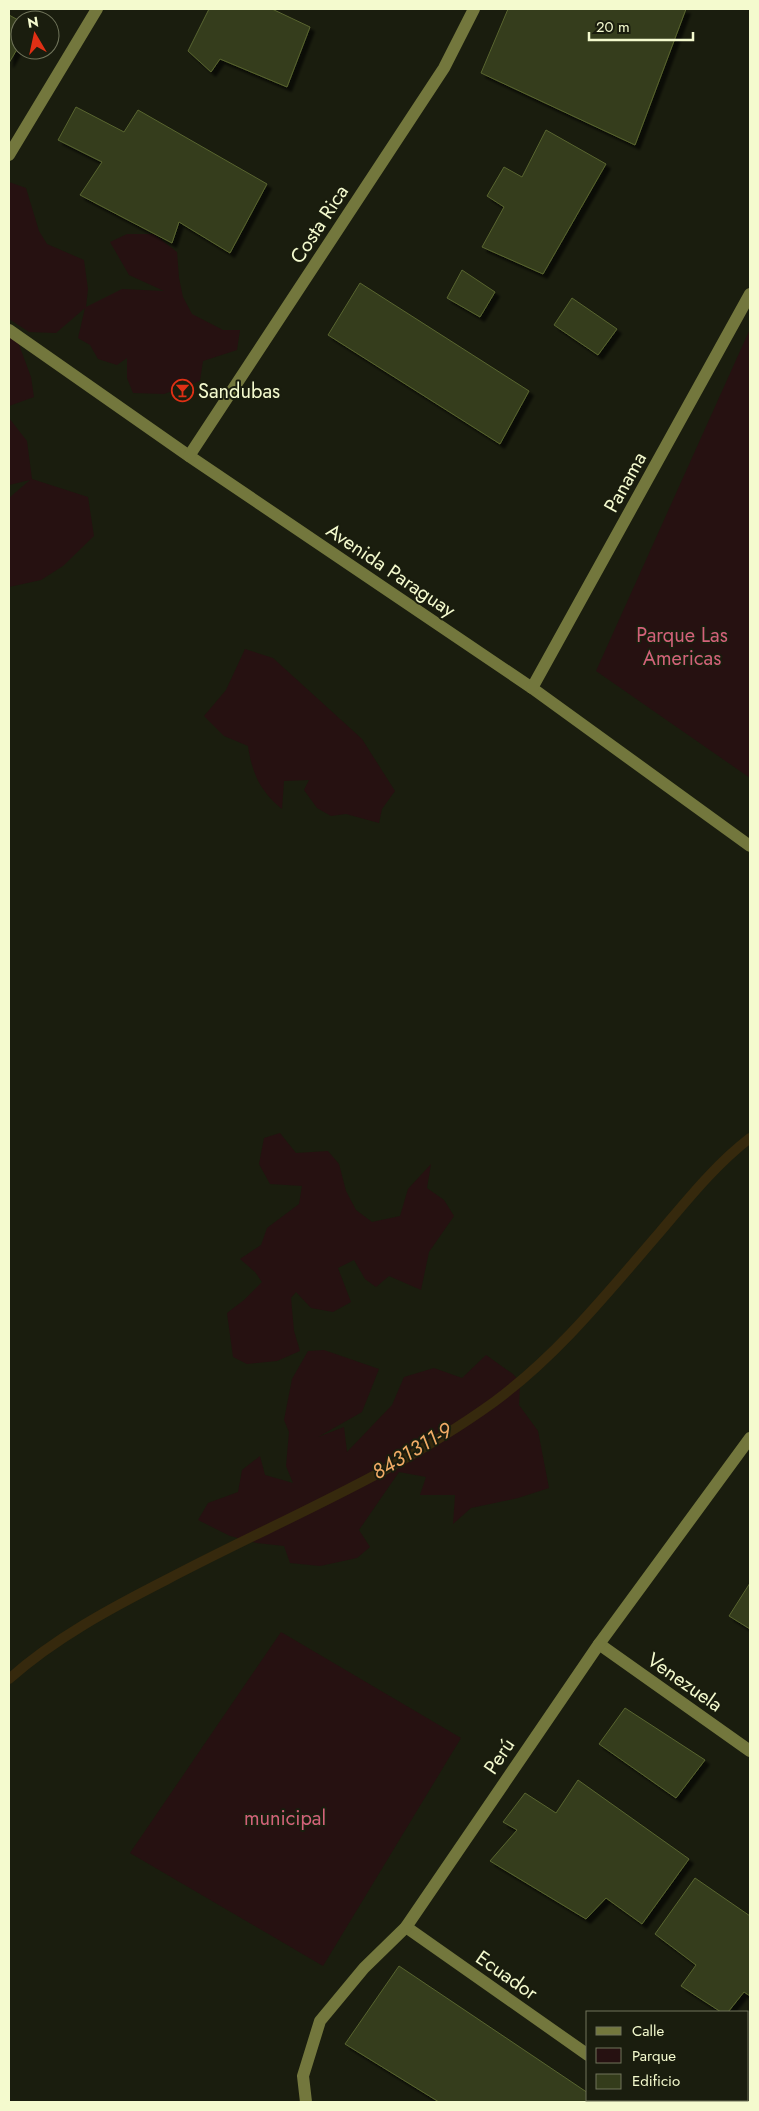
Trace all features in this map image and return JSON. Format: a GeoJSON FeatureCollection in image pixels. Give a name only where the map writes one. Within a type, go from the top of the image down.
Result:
{"type":"FeatureCollection","features":[{"type":"Feature","properties":{"kind":"street"},"geometry":{"type":"LineString","coordinates":[[9,155],[97,9]]}},
{"type":"Feature","properties":{"kind":"street","name":"Costa Rica"},"geometry":{"type":"LineString","coordinates":[[188,456],[444,68],[474,9]]}},
{"type":"Feature","properties":{"kind":"street","name":"Panama"},"geometry":{"type":"LineString","coordinates":[[532,688],[750,294]]}},
{"type":"Feature","properties":{"kind":"street","name":"Avenida Paraguay"},"geometry":{"type":"LineString","coordinates":[[9,330],[188,456],[532,688],[750,846]]}},
{"type":"Feature","properties":{"kind":"street","name":"Perú"},"geometry":{"type":"LineString","coordinates":[[306,2102],[304,2076],[320,2021],[364,1968],[406,1927],[599,1644],[750,1438]]}},
{"type":"Feature","properties":{"kind":"street","name":"Venezuela"},"geometry":{"type":"LineString","coordinates":[[599,1644],[750,1751]]}},
{"type":"Feature","properties":{"kind":"street","name":"Ecuador"},"geometry":{"type":"LineString","coordinates":[[406,1927],[586,2054]]}},
{"type":"Feature","properties":{"kind":"green space"},"geometry":{"type":"Polygon","coordinates":[[[9,182],[26,188],[39,231],[47,244],[84,260],[88,289],[86,307],[122,289],[164,291],[129,275],[110,242],[127,234],[154,234],[177,252],[183,297],[192,314],[223,330],[240,330],[237,350],[203,361],[200,381],[164,394],[133,393],[127,378],[127,358],[117,365],[98,359],[90,345],[78,338],[85,308],[56,333],[29,332],[9,319],[9,182]]]}},
{"type":"Feature","properties":{"kind":"green space","name":"Parque Las Americas"},"geometry":{"type":"Polygon","coordinates":[[[750,329],[750,778],[596,671],[750,329]]]}},
{"type":"Feature","properties":{"kind":"green space"},"geometry":{"type":"Polygon","coordinates":[[[9,334],[15,334],[31,377],[34,397],[9,406],[9,334]]]}},
{"type":"Feature","properties":{"kind":"green space"},"geometry":{"type":"Polygon","coordinates":[[[9,418],[27,441],[32,479],[88,497],[94,536],[63,566],[41,580],[9,587],[9,498],[30,480],[9,485],[9,418]]]}},
{"type":"Feature","properties":{"kind":"green space"},"geometry":{"type":"Polygon","coordinates":[[[245,649],[273,658],[362,739],[395,791],[382,809],[379,823],[346,814],[331,816],[317,808],[304,790],[309,780],[284,781],[282,809],[268,795],[258,781],[248,746],[224,736],[204,716],[226,690],[245,649]]]}},
{"type":"Feature","properties":{"kind":"green space"},"geometry":{"type":"Polygon","coordinates":[[[280,1133],[296,1153],[328,1151],[339,1164],[346,1191],[356,1210],[372,1222],[400,1216],[408,1189],[431,1164],[427,1188],[444,1200],[454,1216],[429,1252],[421,1290],[389,1276],[376,1287],[365,1279],[354,1260],[338,1268],[351,1302],[333,1312],[311,1308],[296,1292],[291,1298],[294,1331],[300,1351],[277,1361],[247,1364],[233,1357],[227,1313],[244,1300],[262,1282],[255,1272],[240,1259],[261,1245],[267,1228],[299,1204],[302,1186],[270,1184],[259,1164],[264,1138],[280,1133]]]}},
{"type":"Feature","properties":{"kind":"green space"},"geometry":{"type":"Polygon","coordinates":[[[324,1350],[379,1369],[362,1412],[318,1437],[344,1427],[347,1452],[392,1405],[404,1377],[434,1368],[462,1378],[486,1355],[513,1374],[520,1382],[519,1405],[538,1431],[549,1488],[518,1498],[471,1508],[453,1524],[455,1495],[420,1495],[426,1477],[399,1472],[359,1530],[370,1547],[357,1558],[320,1566],[290,1563],[284,1546],[257,1543],[230,1536],[198,1520],[208,1503],[238,1492],[242,1470],[260,1456],[265,1475],[293,1483],[286,1466],[289,1432],[284,1420],[292,1379],[308,1351],[324,1350]]]}},
{"type":"Feature","properties":{"kind":"green space","name":"municipal"},"geometry":{"type":"Polygon","coordinates":[[[281,1632],[461,1738],[323,1966],[130,1853],[281,1632]]]}},
{"type":"Feature","properties":{"kind":"building"},"geometry":{"type":"Polygon","coordinates":[[[209,9],[272,9],[310,27],[287,87],[220,59],[211,72],[188,51],[209,9]]]}},
{"type":"Feature","properties":{"kind":"building"},"geometry":{"type":"Polygon","coordinates":[[[508,9],[686,9],[635,145],[481,73],[508,9]]]}},
{"type":"Feature","properties":{"kind":"building"},"geometry":{"type":"Polygon","coordinates":[[[9,15],[11,60],[9,63],[9,15]]]}},
{"type":"Feature","properties":{"kind":"building"},"geometry":{"type":"Polygon","coordinates":[[[76,107],[124,132],[138,110],[267,184],[230,253],[179,222],[172,243],[80,195],[102,162],[58,140],[76,107]]]}},
{"type":"Feature","properties":{"kind":"building"},"geometry":{"type":"Polygon","coordinates":[[[546,130],[606,164],[543,274],[482,247],[504,207],[487,196],[504,167],[522,177],[546,130]]]}},
{"type":"Feature","properties":{"kind":"building"},"geometry":{"type":"Polygon","coordinates":[[[462,270],[495,292],[480,317],[447,298],[462,270]]]}},
{"type":"Feature","properties":{"kind":"building"},"geometry":{"type":"Polygon","coordinates":[[[360,283],[529,391],[500,444],[328,335],[360,283]]]}},
{"type":"Feature","properties":{"kind":"building"},"geometry":{"type":"Polygon","coordinates":[[[572,298],[617,329],[598,355],[554,325],[572,298]]]}},
{"type":"Feature","properties":{"kind":"building"},"geometry":{"type":"Polygon","coordinates":[[[750,1583],[750,1629],[729,1616],[750,1583]]]}},
{"type":"Feature","properties":{"kind":"building"},"geometry":{"type":"Polygon","coordinates":[[[625,1708],[705,1760],[676,1798],[599,1744],[625,1708]]]}},
{"type":"Feature","properties":{"kind":"building"},"geometry":{"type":"Polygon","coordinates":[[[578,1780],[689,1859],[642,1924],[606,1898],[586,1919],[490,1861],[517,1830],[503,1822],[525,1793],[556,1813],[578,1780]]]}},
{"type":"Feature","properties":{"kind":"building"},"geometry":{"type":"Polygon","coordinates":[[[695,1878],[750,1916],[750,1996],[744,1992],[729,2011],[719,2011],[681,1986],[696,1965],[655,1934],[695,1878]]]}},
{"type":"Feature","properties":{"kind":"building"},"geometry":{"type":"Polygon","coordinates":[[[399,1966],[586,2092],[586,2101],[602,2102],[439,2102],[345,2044],[399,1966]]]}},
{"type":"Feature","properties":{"kind":"waterway","name":"8431311-9"},"geometry":{"type":"LineString","coordinates":[[9,1679],[45,1650],[104,1613],[375,1475],[416,1452],[494,1402],[540,1364],[582,1322],[703,1182],[750,1138]]}},
{"type":"Feature","properties":{"kind":"place","name":"Sandubas"},"geometry":{"type":"Point","coordinates":[182,391]}}]}
